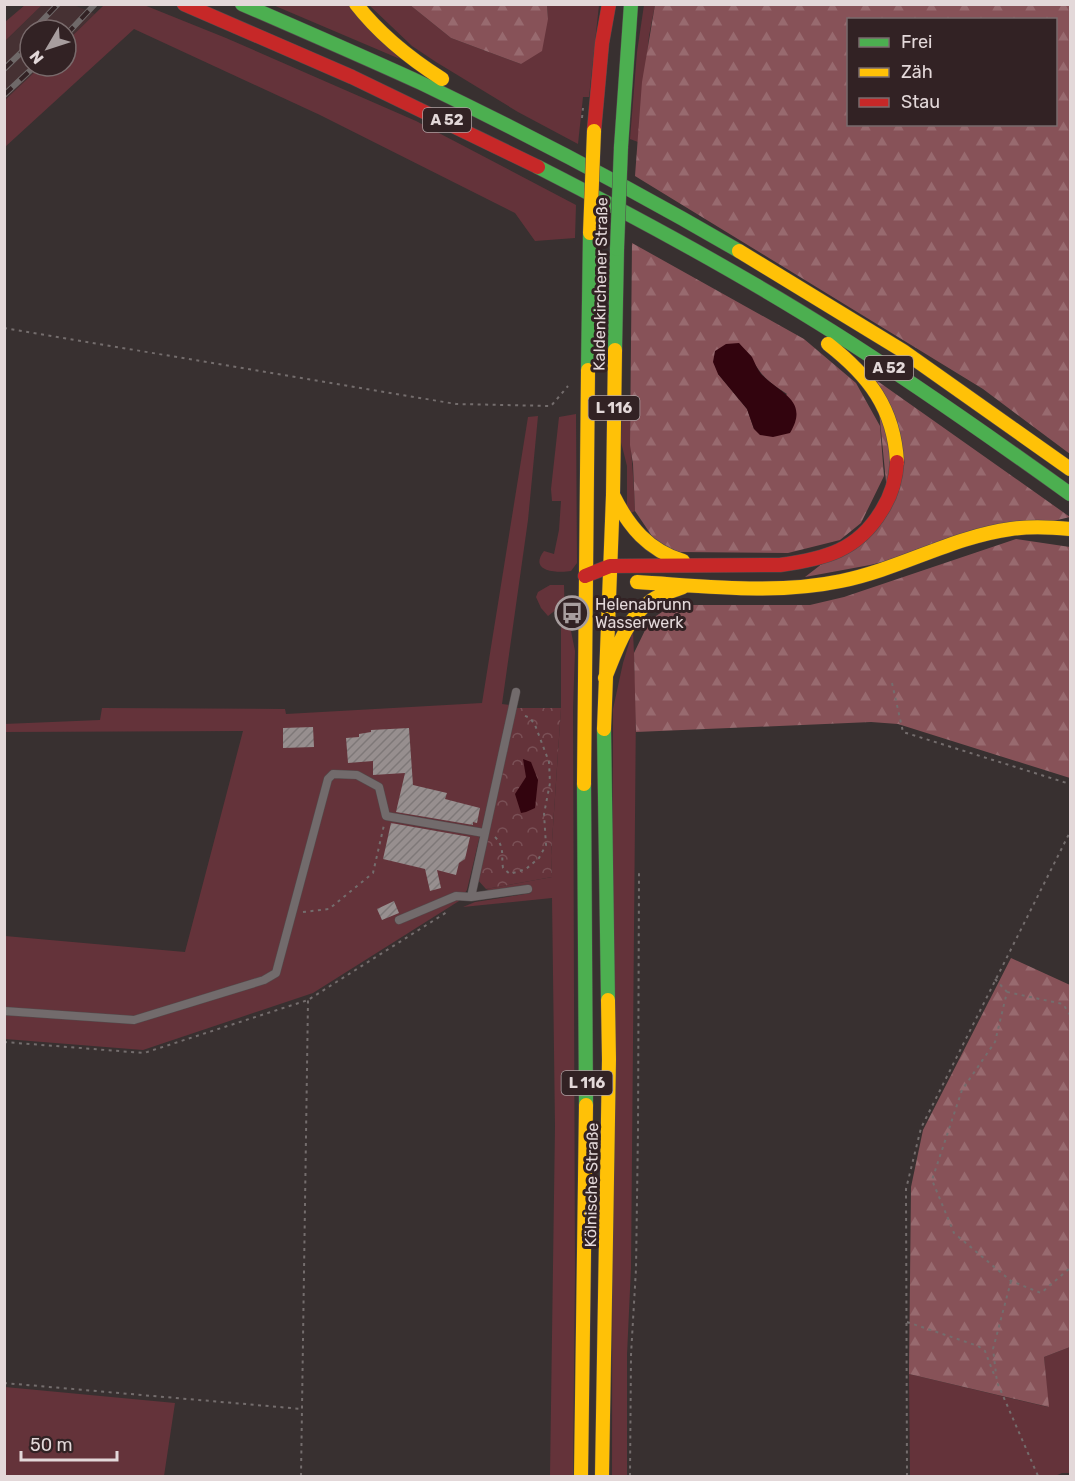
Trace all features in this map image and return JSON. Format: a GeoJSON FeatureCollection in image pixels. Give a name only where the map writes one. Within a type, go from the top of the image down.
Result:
{"type":"FeatureCollection","features":[{"type":"Feature","properties":{"kind":"main road","name":"A 52"},"geometry":{"type":"LineString","coordinates":[[184,4],[421,107],[534,163],[701,254],[860,349],[1071,494]]}},
{"type":"Feature","properties":{"kind":"main road","name":"A 52"},"geometry":{"type":"LineString","coordinates":[[242,4],[447,96],[568,157],[774,272],[880,336],[1071,470]]}},
{"type":"Feature","properties":{"kind":"main road"},"geometry":{"type":"LineString","coordinates":[[356,4],[365,18],[398,49],[568,157]]}},
{"type":"Feature","properties":{"kind":"main road","name":"Kaldenkirchener Straße"},"geometry":{"type":"LineString","coordinates":[[584,715],[590,233],[594,131],[602,43],[609,4]]}},
{"type":"Feature","properties":{"kind":"main road","name":"Kaldenkirchener Straße"},"geometry":{"type":"LineString","coordinates":[[604,712],[613,495],[617,249],[621,147],[631,4]]}},
{"type":"Feature","properties":{"kind":"main road"},"geometry":{"type":"LineString","coordinates":[[585,576],[698,565],[781,566],[810,562],[838,552],[862,537],[874,525],[884,509],[894,484],[897,458],[892,426],[880,398],[860,372],[833,348],[701,254]]}},
{"type":"Feature","properties":{"kind":"main road"},"geometry":{"type":"LineString","coordinates":[[613,495],[627,524],[655,550],[673,559],[698,565]]}},
{"type":"Feature","properties":{"kind":"main road"},"geometry":{"type":"LineString","coordinates":[[609,573],[696,585],[810,586],[872,573],[994,530],[1049,525],[1071,529]]}},
{"type":"Feature","properties":{"kind":"main road"},"geometry":{"type":"LineString","coordinates":[[604,678],[626,632],[643,608],[651,600],[696,585]]}},
{"type":"Feature","properties":{"kind":"main road","name":"Kölnische Straße"},"geometry":{"type":"LineString","coordinates":[[602,1476],[609,1081],[604,712]]}},
{"type":"Feature","properties":{"kind":"main road","name":"Kölnische Straße"},"geometry":{"type":"LineString","coordinates":[[581,1476],[587,1043],[584,715]]}},
{"type":"Feature","properties":{"kind":"lane"},"geometry":{"type":"LineString","coordinates":[[471,897],[516,692]]}},
{"type":"Feature","properties":{"kind":"lane"},"geometry":{"type":"LineString","coordinates":[[4,1011],[134,1020],[264,980],[276,973],[328,779],[333,774],[357,775],[379,787],[386,816],[484,833]]}},
{"type":"Feature","properties":{"kind":"lane"},"geometry":{"type":"LineString","coordinates":[[399,920],[456,896],[471,897],[528,889]]}},
{"type":"Feature","properties":{"kind":"path"},"geometry":{"type":"LineString","coordinates":[[4,328],[456,404],[551,406],[574,380]]}},
{"type":"Feature","properties":{"kind":"path"},"geometry":{"type":"LineString","coordinates":[[892,683],[903,732],[1071,784]]}},
{"type":"Feature","properties":{"kind":"path"},"geometry":{"type":"LineString","coordinates":[[484,833],[492,834],[501,844],[504,856],[502,865],[504,870],[510,874],[524,870],[544,853],[546,845],[544,814],[549,783],[549,762],[533,721],[513,711]]}},
{"type":"Feature","properties":{"kind":"path"},"geometry":{"type":"LineString","coordinates":[[291,914],[328,909],[373,873],[386,816]]}},
{"type":"Feature","properties":{"kind":"path"},"geometry":{"type":"LineString","coordinates":[[907,1476],[906,1189],[921,1128],[1071,832]]}},
{"type":"Feature","properties":{"kind":"path"},"geometry":{"type":"LineString","coordinates":[[630,1476],[631,1355],[636,1269],[639,872]]}},
{"type":"Feature","properties":{"kind":"path"},"geometry":{"type":"LineString","coordinates":[[4,1042],[144,1053],[308,1000],[452,909]]}},
{"type":"Feature","properties":{"kind":"path"},"geometry":{"type":"LineString","coordinates":[[995,979],[1007,992],[1063,1004],[1071,1015]]}},
{"type":"Feature","properties":{"kind":"path"},"geometry":{"type":"LineString","coordinates":[[1007,992],[995,1042],[962,1090],[932,1180],[954,1233],[1011,1281],[1041,1293],[1071,1268]]}},
{"type":"Feature","properties":{"kind":"path"},"geometry":{"type":"LineString","coordinates":[[301,1476],[308,1000]]}},
{"type":"Feature","properties":{"kind":"path"},"geometry":{"type":"LineString","coordinates":[[997,1382],[993,1349],[1011,1281]]}},
{"type":"Feature","properties":{"kind":"path"},"geometry":{"type":"LineString","coordinates":[[906,1322],[978,1346],[985,1351],[1038,1476]]}},
{"type":"Feature","properties":{"kind":"path"},"geometry":{"type":"LineString","coordinates":[[4,1383],[302,1409]]}},
{"type":"Feature","properties":{"kind":"shaded area"},"geometry":{"type":"Polygon","coordinates":[[[42,5],[74,5],[95,14],[78,30],[78,18],[29,18],[42,5]]]}},
{"type":"Feature","properties":{"kind":"shaded area"},"geometry":{"type":"Polygon","coordinates":[[[18,28],[18,78],[28,78],[5,100],[5,41],[18,28]]]}},
{"type":"Feature","properties":{"kind":"shaded area"},"geometry":{"type":"Polygon","coordinates":[[[739,343],[752,357],[761,374],[790,398],[794,405],[795,422],[790,433],[773,437],[760,435],[754,429],[747,409],[718,374],[713,362],[715,351],[726,344],[739,343]]]}},
{"type":"Feature","properties":{"kind":"shaded area"},"geometry":{"type":"Polygon","coordinates":[[[523,759],[531,762],[538,780],[535,808],[521,813],[515,794],[526,777],[523,759]]]}},
{"type":"Feature","properties":{"kind":"green space"},"geometry":{"type":"Polygon","coordinates":[[[25,5],[42,5],[29,18],[18,18],[18,28],[5,41],[5,22],[25,5]]]}},
{"type":"Feature","properties":{"kind":"green space"},"geometry":{"type":"Polygon","coordinates":[[[104,5],[144,5],[226,38],[416,121],[576,205],[575,238],[535,241],[515,213],[320,115],[134,29],[5,147],[5,100],[28,78],[78,78],[78,30],[104,5]]]}},
{"type":"Feature","properties":{"kind":"green space"},"geometry":{"type":"Polygon","coordinates":[[[273,5],[350,5],[400,59],[273,5]]]}},
{"type":"Feature","properties":{"kind":"green space"},"geometry":{"type":"Polygon","coordinates":[[[369,5],[410,5],[451,38],[521,64],[548,19],[547,5],[599,5],[589,97],[583,97],[578,144],[518,112],[436,62],[412,46],[369,5]]]}},
{"type":"Feature","properties":{"kind":"green space"},"geometry":{"type":"Polygon","coordinates":[[[410,5],[547,5],[548,19],[542,51],[521,64],[451,38],[410,5]]]}},
{"type":"Feature","properties":{"kind":"green space"},"geometry":{"type":"Polygon","coordinates":[[[644,5],[655,5],[649,36],[638,142],[630,139],[637,52],[644,5]]]}},
{"type":"Feature","properties":{"kind":"green space"},"geometry":{"type":"Polygon","coordinates":[[[655,5],[1070,5],[1070,454],[983,389],[635,176],[642,82],[655,5]]]}},
{"type":"Feature","properties":{"kind":"green space"},"geometry":{"type":"Polygon","coordinates":[[[632,243],[804,339],[856,383],[880,426],[884,476],[861,523],[840,540],[788,553],[680,552],[658,545],[635,511],[630,445],[632,243]],[[750,355],[718,374],[747,409],[754,429],[787,394],[765,378],[750,355]]]}},
{"type":"Feature","properties":{"kind":"green space"},"geometry":{"type":"Polygon","coordinates":[[[876,380],[1070,517],[870,565],[805,577],[889,512],[876,380]]]}},
{"type":"Feature","properties":{"kind":"green space"},"geometry":{"type":"Polygon","coordinates":[[[576,414],[577,563],[571,571],[559,572],[542,567],[540,558],[544,551],[554,554],[559,530],[561,501],[552,501],[551,489],[559,417],[576,414]]]}},
{"type":"Feature","properties":{"kind":"green space"},"geometry":{"type":"Polygon","coordinates":[[[622,414],[630,415],[635,511],[627,515],[627,466],[621,442],[622,414]]]}},
{"type":"Feature","properties":{"kind":"green space"},"geometry":{"type":"Polygon","coordinates":[[[538,416],[528,520],[502,704],[511,705],[467,890],[459,901],[313,993],[143,1050],[5,1039],[5,936],[185,952],[243,731],[5,732],[4,724],[100,720],[102,708],[285,709],[286,714],[482,703],[528,417],[538,416]]]}},
{"type":"Feature","properties":{"kind":"green space"},"geometry":{"type":"Polygon","coordinates":[[[1016,539],[1070,547],[1070,778],[898,724],[871,722],[636,732],[634,653],[650,620],[665,610],[681,605],[810,605],[844,597],[1016,539]]]}},
{"type":"Feature","properties":{"kind":"green space"},"geometry":{"type":"Polygon","coordinates":[[[550,585],[564,585],[565,621],[569,621],[575,651],[573,708],[575,1277],[573,1476],[550,1476],[555,1126],[552,898],[463,907],[475,902],[531,893],[530,886],[491,891],[486,889],[552,877],[551,856],[561,708],[561,621],[557,609],[548,616],[536,597],[538,592],[550,585]]]}},
{"type":"Feature","properties":{"kind":"green space"},"geometry":{"type":"Polygon","coordinates":[[[633,630],[636,705],[627,1476],[612,1476],[613,709],[633,630]]]}},
{"type":"Feature","properties":{"kind":"green space"},"geometry":{"type":"Polygon","coordinates":[[[516,708],[561,708],[551,856],[552,877],[486,889],[477,879],[516,708]]]}},
{"type":"Feature","properties":{"kind":"green space"},"geometry":{"type":"Polygon","coordinates":[[[1011,958],[1070,985],[1070,1347],[1044,1357],[1049,1407],[909,1374],[911,1187],[923,1130],[1011,958]]]}},
{"type":"Feature","properties":{"kind":"green space"},"geometry":{"type":"Polygon","coordinates":[[[1070,1347],[1070,1473],[1055,1476],[910,1476],[909,1374],[1048,1407],[1044,1357],[1070,1347]]]}},
{"type":"Feature","properties":{"kind":"green space"},"geometry":{"type":"Polygon","coordinates":[[[5,1387],[175,1403],[164,1476],[5,1476],[5,1387]]]}},
{"type":"Feature","properties":{"kind":"building"},"geometry":{"type":"Polygon","coordinates":[[[313,727],[314,747],[283,748],[283,728],[313,727]]]}},
{"type":"Feature","properties":{"kind":"building"},"geometry":{"type":"Polygon","coordinates":[[[409,728],[413,785],[447,793],[445,799],[480,808],[477,823],[473,822],[473,825],[396,812],[405,773],[373,775],[373,761],[348,763],[346,738],[359,737],[359,734],[371,732],[371,730],[409,728]]]}},
{"type":"Feature","properties":{"kind":"building"},"geometry":{"type":"Polygon","coordinates":[[[391,823],[470,837],[465,859],[459,863],[456,875],[437,870],[441,888],[430,891],[425,869],[383,859],[391,823]]]}},
{"type":"Feature","properties":{"kind":"building"},"geometry":{"type":"Polygon","coordinates":[[[394,901],[399,913],[382,920],[377,909],[394,901]]]}},
{"type":"Feature","properties":{"kind":"railway"},"geometry":{"type":"LineString","coordinates":[[45,18],[58,4]]}},
{"type":"Feature","properties":{"kind":"railway"},"geometry":{"type":"LineString","coordinates":[[78,22],[95,4]]}},
{"type":"Feature","properties":{"kind":"railway"},"geometry":{"type":"LineString","coordinates":[[4,69],[18,56]]}},
{"type":"Feature","properties":{"kind":"railway"},"geometry":{"type":"LineString","coordinates":[[4,95],[22,78]]}},
{"type":"Feature","properties":{"kind":"traffic: fast"},"geometry":{"type":"LineString","coordinates":[[242,4],[399,73],[542,143],[739,251]]}},
{"type":"Feature","properties":{"kind":"traffic: fast"},"geometry":{"type":"LineString","coordinates":[[621,147],[631,4]]}},
{"type":"Feature","properties":{"kind":"traffic: fast"},"geometry":{"type":"LineString","coordinates":[[617,249],[621,147]]}},
{"type":"Feature","properties":{"kind":"traffic: fast"},"geometry":{"type":"LineString","coordinates":[[538,167],[687,246],[797,310],[923,391],[1070,494]]}},
{"type":"Feature","properties":{"kind":"traffic: fast"},"geometry":{"type":"LineString","coordinates":[[588,370],[590,233]]}},
{"type":"Feature","properties":{"kind":"traffic: fast"},"geometry":{"type":"LineString","coordinates":[[615,350],[617,249]]}},
{"type":"Feature","properties":{"kind":"traffic: fast"},"geometry":{"type":"LineString","coordinates":[[604,729],[608,1000]]}},
{"type":"Feature","properties":{"kind":"traffic: fast"},"geometry":{"type":"LineString","coordinates":[[584,784],[586,1105]]}},
{"type":"Feature","properties":{"kind":"traffic: slow"},"geometry":{"type":"LineString","coordinates":[[356,4],[396,45],[442,79]]}},
{"type":"Feature","properties":{"kind":"traffic: slow"},"geometry":{"type":"LineString","coordinates":[[590,233],[594,131]]}},
{"type":"Feature","properties":{"kind":"traffic: slow"},"geometry":{"type":"LineString","coordinates":[[739,251],[903,351],[1070,469]]}},
{"type":"Feature","properties":{"kind":"traffic: slow"},"geometry":{"type":"LineString","coordinates":[[828,344],[856,368],[877,395],[891,425],[897,462]]}},
{"type":"Feature","properties":{"kind":"traffic: slow"},"geometry":{"type":"LineString","coordinates":[[604,729],[613,495],[615,350]]}},
{"type":"Feature","properties":{"kind":"traffic: slow"},"geometry":{"type":"LineString","coordinates":[[584,784],[588,370]]}},
{"type":"Feature","properties":{"kind":"traffic: slow"},"geometry":{"type":"LineString","coordinates":[[613,495],[641,536],[660,551],[683,561]]}},
{"type":"Feature","properties":{"kind":"traffic: slow"},"geometry":{"type":"LineString","coordinates":[[637,582],[765,589],[816,585],[863,576],[989,533],[1026,527],[1070,529]]}},
{"type":"Feature","properties":{"kind":"traffic: slow"},"geometry":{"type":"LineString","coordinates":[[605,678],[623,635],[643,607],[663,594],[683,587]]}},
{"type":"Feature","properties":{"kind":"traffic: slow"},"geometry":{"type":"LineString","coordinates":[[602,1476],[608,1000]]}},
{"type":"Feature","properties":{"kind":"traffic: slow"},"geometry":{"type":"LineString","coordinates":[[581,1476],[586,1105]]}},
{"type":"Feature","properties":{"kind":"traffic: jam"},"geometry":{"type":"LineString","coordinates":[[184,4],[352,77],[538,167]]}},
{"type":"Feature","properties":{"kind":"traffic: jam"},"geometry":{"type":"LineString","coordinates":[[594,131],[602,43],[609,4]]}},
{"type":"Feature","properties":{"kind":"traffic: jam"},"geometry":{"type":"LineString","coordinates":[[585,576],[610,566],[780,565],[825,556],[851,544],[873,524],[890,493],[897,462]]}},
{"type":"Feature","properties":{"kind":"place","name":"Helenabrunn Wasserwerk"},"geometry":{"type":"Point","coordinates":[572,613]}}]}
